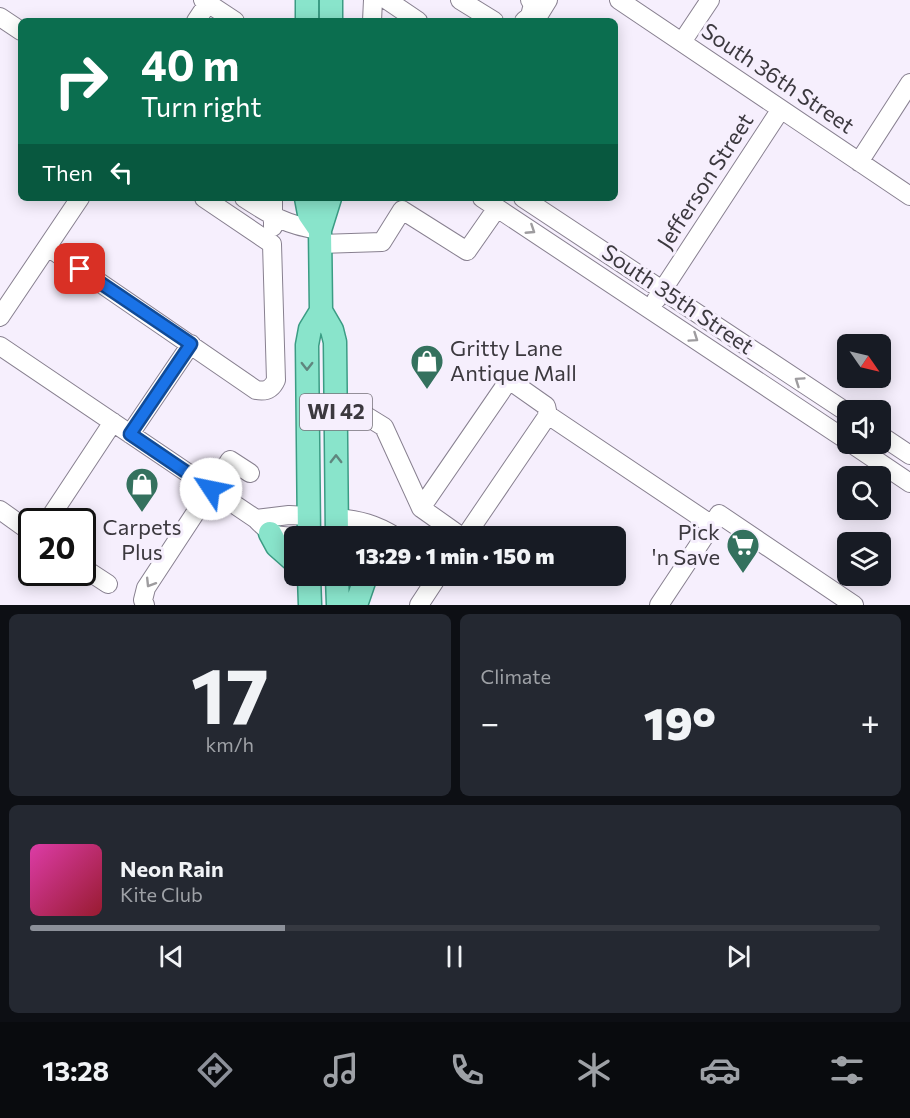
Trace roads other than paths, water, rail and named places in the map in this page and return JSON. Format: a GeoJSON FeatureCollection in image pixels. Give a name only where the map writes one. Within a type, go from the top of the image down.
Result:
{"type":"FeatureCollection","features":[{"type":"Feature","properties":{"kind":"main road"},"geometry":{"type":"LineString","coordinates":[[307,0],[307,18]]}},
{"type":"Feature","properties":{"kind":"main road"},"geometry":{"type":"LineString","coordinates":[[331,0],[331,18]]}},
{"type":"Feature","properties":{"kind":"main road","name":"WI 42"},"geometry":{"type":"LineString","coordinates":[[307,201],[309,214],[320,237]]}},
{"type":"Feature","properties":{"kind":"main road","name":"WI 42"},"geometry":{"type":"LineString","coordinates":[[329,201],[320,237],[321,311],[332,330],[335,342],[337,526]]}},
{"type":"Feature","properties":{"kind":"main road","name":"WI 42"},"geometry":{"type":"LineString","coordinates":[[308,526],[307,345],[310,329],[321,311]]}},
{"type":"Feature","properties":{"kind":"main road"},"geometry":{"type":"LineString","coordinates":[[263,526],[284,552]]}},
{"type":"Feature","properties":{"kind":"main road"},"geometry":{"type":"LineString","coordinates":[[309,586],[310,605]]}},
{"type":"Feature","properties":{"kind":"main road"},"geometry":{"type":"LineString","coordinates":[[337,586],[338,605]]}},
{"type":"Feature","properties":{"kind":"main road"},"geometry":{"type":"LineString","coordinates":[[356,605],[363,586]]}},
{"type":"Feature","properties":{"kind":"street"},"geometry":{"type":"LineString","coordinates":[[372,18],[373,0]]}},
{"type":"Feature","properties":{"kind":"street"},"geometry":{"type":"LineString","coordinates":[[387,0],[414,18]]}},
{"type":"Feature","properties":{"kind":"street"},"geometry":{"type":"LineString","coordinates":[[460,0],[489,18]]}},
{"type":"Feature","properties":{"kind":"street","name":"South 36th Street"},"geometry":{"type":"LineString","coordinates":[[619,0],[910,196]]}},
{"type":"Feature","properties":{"kind":"street"},"geometry":{"type":"LineString","coordinates":[[682,42],[710,0]]}},
{"type":"Feature","properties":{"kind":"street"},"geometry":{"type":"LineString","coordinates":[[198,18],[206,2],[230,18]]}},
{"type":"Feature","properties":{"kind":"street"},"geometry":{"type":"LineString","coordinates":[[527,18],[535,5]]}},
{"type":"Feature","properties":{"kind":"street"},"geometry":{"type":"LineString","coordinates":[[0,17],[18,29]]}},
{"type":"Feature","properties":{"kind":"street"},"geometry":{"type":"LineString","coordinates":[[859,162],[910,83]]}},
{"type":"Feature","properties":{"kind":"street","name":"Jefferson Street"},"geometry":{"type":"LineString","coordinates":[[650,309],[781,109]]}},
{"type":"Feature","properties":{"kind":"street"},"geometry":{"type":"LineString","coordinates":[[0,317],[78,201]]}},
{"type":"Feature","properties":{"kind":"street"},"geometry":{"type":"LineString","coordinates":[[208,201],[272,244]]}},
{"type":"Feature","properties":{"kind":"street"},"geometry":{"type":"LineString","coordinates":[[248,201],[273,218],[320,237],[382,242],[402,210],[467,251],[490,203]]}},
{"type":"Feature","properties":{"kind":"street"},"geometry":{"type":"LineString","coordinates":[[48,247],[256,390],[262,391],[273,386],[276,380],[273,201]]}},
{"type":"Feature","properties":{"kind":"street","name":"South 35th Street"},"geometry":{"type":"LineString","coordinates":[[528,201],[837,406]]}},
{"type":"Feature","properties":{"kind":"street","name":"South 35th Street"},"geometry":{"type":"LineString","coordinates":[[490,203],[837,434]]}},
{"type":"Feature","properties":{"kind":"street"},"geometry":{"type":"LineString","coordinates":[[130,434],[156,411],[191,344]]}},
{"type":"Feature","properties":{"kind":"street"},"geometry":{"type":"LineString","coordinates":[[0,346],[279,537],[284,536]]}},
{"type":"Feature","properties":{"kind":"street"},"geometry":{"type":"LineString","coordinates":[[421,508],[509,380],[546,406],[548,415],[712,525]]}},
{"type":"Feature","properties":{"kind":"street"},"geometry":{"type":"LineString","coordinates":[[336,400],[384,427],[421,508],[448,526]]}},
{"type":"Feature","properties":{"kind":"street"},"geometry":{"type":"LineString","coordinates":[[472,526],[548,415]]}},
{"type":"Feature","properties":{"kind":"street"},"geometry":{"type":"LineString","coordinates":[[56,508],[113,423]]}},
{"type":"Feature","properties":{"kind":"street"},"geometry":{"type":"LineString","coordinates":[[891,442],[910,455]]}},
{"type":"Feature","properties":{"kind":"street"},"geometry":{"type":"LineString","coordinates":[[867,454],[910,483]]}},
{"type":"Feature","properties":{"kind":"street"},"geometry":{"type":"LineString","coordinates":[[145,605],[142,600],[144,593],[230,460],[250,473]]}},
{"type":"Feature","properties":{"kind":"street"},"geometry":{"type":"LineString","coordinates":[[0,510],[18,522]]}},
{"type":"Feature","properties":{"kind":"street"},"geometry":{"type":"LineString","coordinates":[[659,605],[719,514],[854,605]]}},
{"type":"Feature","properties":{"kind":"street"},"geometry":{"type":"LineString","coordinates":[[342,526],[365,521],[377,526]]}},
{"type":"Feature","properties":{"kind":"street"},"geometry":{"type":"LineString","coordinates":[[96,576],[108,584]]}},
{"type":"Feature","properties":{"kind":"street"},"geometry":{"type":"LineString","coordinates":[[419,605],[427,586]]}},
{"type":"Feature","properties":{"kind":"place","name":"Gritty Lane Antique Mall"},"geometry":{"type":"Point","coordinates":[427,390]}},
{"type":"Feature","properties":{"kind":"place","name":"Carpets Plus"},"geometry":{"type":"Point","coordinates":[142,513]}},
{"type":"Feature","properties":{"kind":"place","name":"Pick 'n Save"},"geometry":{"type":"Point","coordinates":[743,574]}}]}
